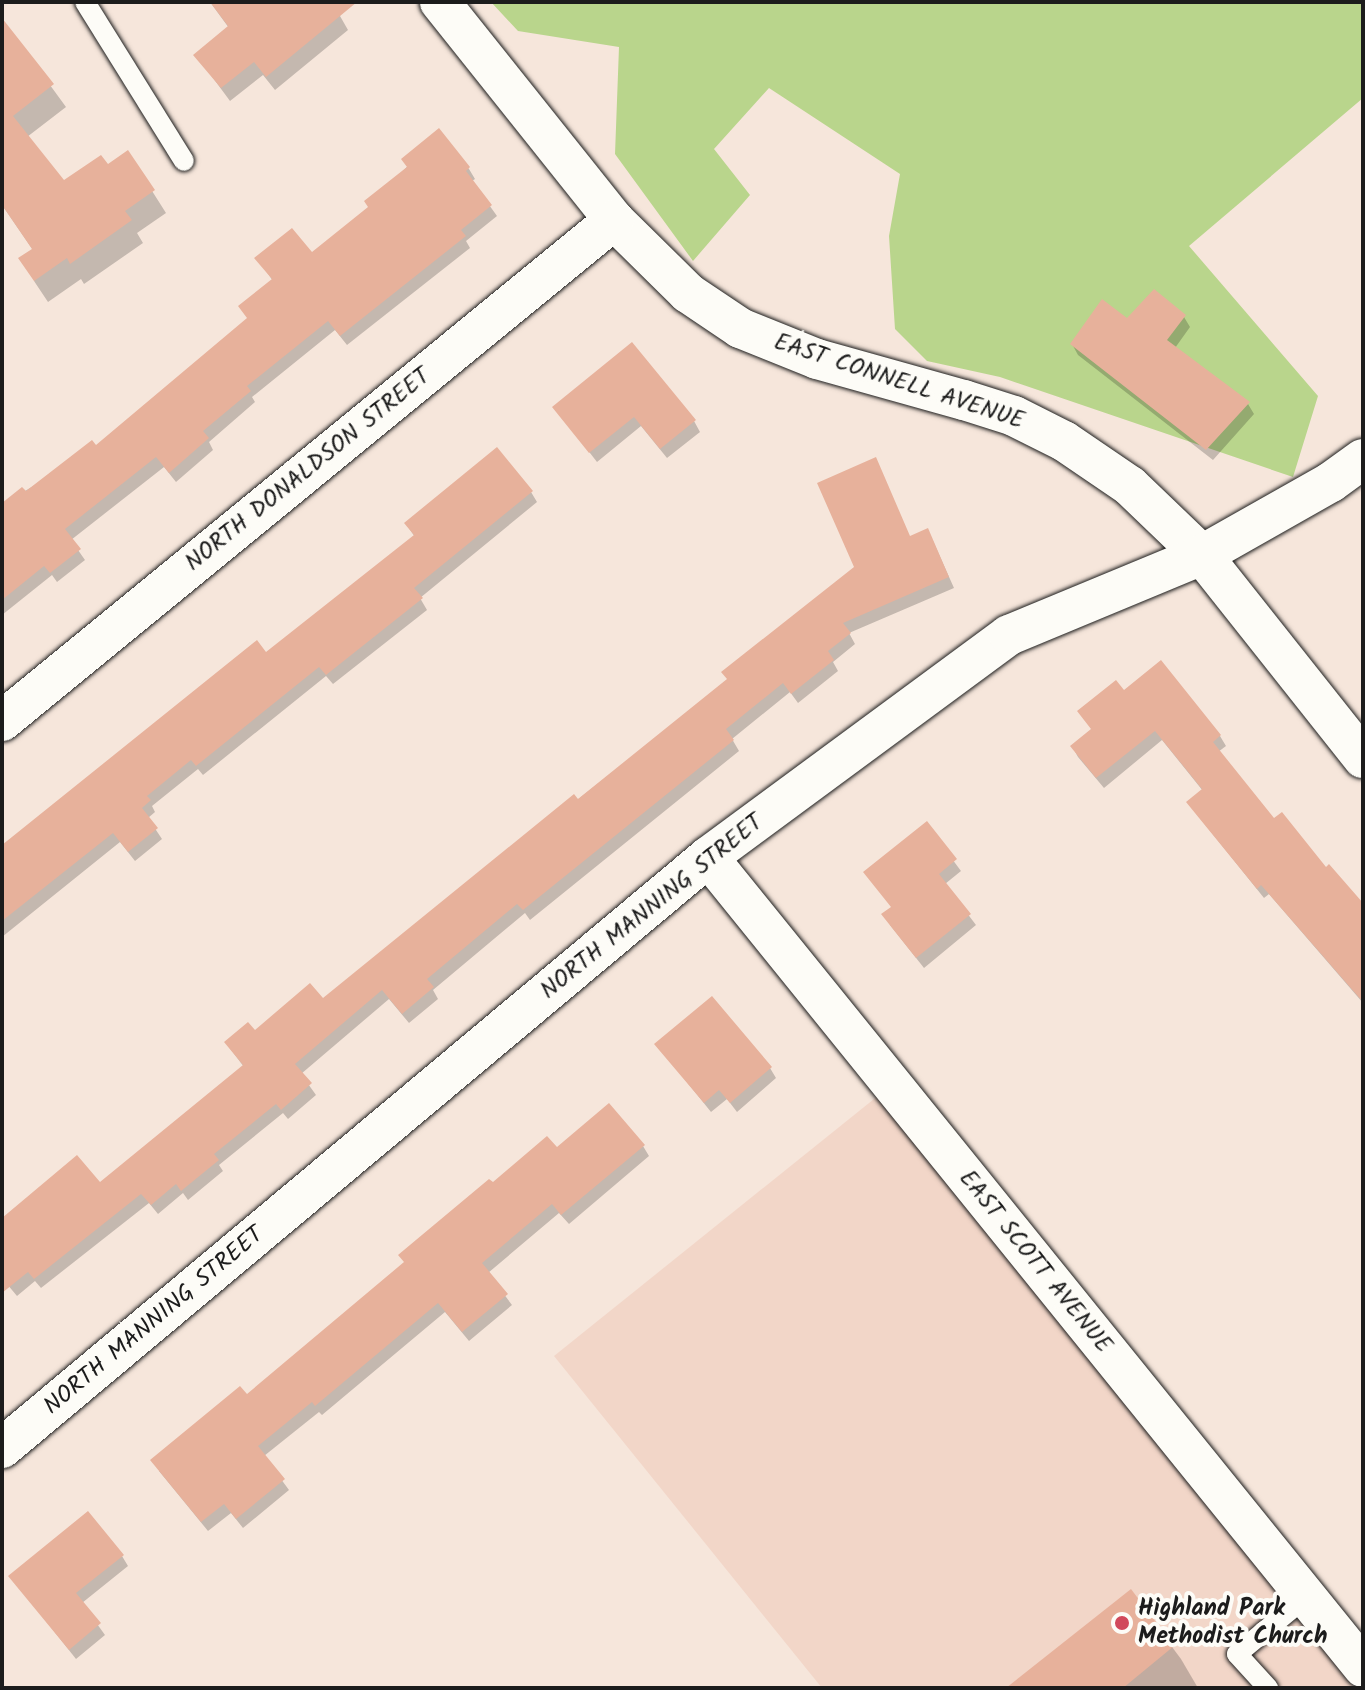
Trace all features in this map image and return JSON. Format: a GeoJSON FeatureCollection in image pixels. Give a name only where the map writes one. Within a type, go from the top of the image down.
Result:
{"type":"FeatureCollection","features":[{"type":"Feature","properties":{"kind":"street","name":"EAST CONNELL AVENUE"},"geometry":{"type":"LineString","coordinates":[[440,2],[614,220],[688,293],[740,328],[817,359],[1014,416],[1064,441],[1130,486],[1202,555],[1363,758]]}},
{"type":"Feature","properties":{"kind":"street","name":"NORTH DONALDSON STREET"},"geometry":{"type":"LineString","coordinates":[[2,721],[614,220]]}},
{"type":"Feature","properties":{"kind":"street","name":"NORTH MANNING STREET"},"geometry":{"type":"LineString","coordinates":[[2,1448],[708,857],[1009,635],[1202,555],[1331,482],[1363,459]]}},
{"type":"Feature","properties":{"kind":"street","name":"EAST SCOTT AVENUE"},"geometry":{"type":"LineString","coordinates":[[708,857],[1363,1667]]}},
{"type":"Feature","properties":{"kind":"lane"},"geometry":{"type":"LineString","coordinates":[[85,2],[184,161]]}},
{"type":"Feature","properties":{"kind":"lane"},"geometry":{"type":"LineString","coordinates":[[1268,1688],[1237,1654],[1306,1597]]}},
{"type":"Feature","properties":{"kind":"shaded area","name":"Highland Park Methodist Church"},"geometry":{"type":"Polygon","coordinates":[[[879,1095],[1355,1688],[822,1688],[554,1356],[879,1095]]]}},
{"type":"Feature","properties":{"kind":"green space"},"geometry":{"type":"Polygon","coordinates":[[[491,2],[1363,2],[1363,98],[1189,246],[1318,396],[1293,477],[1000,377],[927,361],[895,329],[889,236],[900,174],[769,88],[714,149],[750,195],[693,261],[615,154],[619,47],[518,31],[491,2]]]}},
{"type":"Feature","properties":{"kind":"building"},"geometry":{"type":"Polygon","coordinates":[[[210,2],[357,2],[266,77],[254,62],[221,88],[193,55],[228,26],[210,2]]]}},
{"type":"Feature","properties":{"kind":"building"},"geometry":{"type":"Polygon","coordinates":[[[2,18],[54,84],[13,116],[64,180],[101,155],[108,164],[128,150],[155,190],[125,211],[132,220],[70,264],[67,258],[34,281],[18,258],[32,249],[2,205],[2,18]]]}},
{"type":"Feature","properties":{"kind":"building"},"geometry":{"type":"Polygon","coordinates":[[[439,128],[470,167],[466,171],[492,205],[461,230],[466,236],[340,336],[328,321],[247,386],[251,391],[203,431],[209,438],[169,473],[156,457],[65,529],[81,549],[50,573],[44,566],[2,600],[2,503],[22,487],[26,491],[92,440],[96,445],[247,318],[238,306],[272,279],[254,258],[292,228],[312,252],[368,207],[364,201],[407,167],[401,159],[439,128]]]}},
{"type":"Feature","properties":{"kind":"building"},"geometry":{"type":"Polygon","coordinates":[[[1154,289],[1186,315],[1167,340],[1250,402],[1206,450],[1070,344],[1102,299],[1127,318],[1154,289]]]}},
{"type":"Feature","properties":{"kind":"building"},"geometry":{"type":"Polygon","coordinates":[[[632,342],[696,420],[660,449],[634,417],[589,453],[552,407],[632,342]]]}},
{"type":"Feature","properties":{"kind":"building"},"geometry":{"type":"Polygon","coordinates":[[[497,447],[533,491],[414,588],[423,598],[326,675],[319,667],[196,766],[191,760],[147,796],[151,800],[142,808],[158,828],[128,852],[113,833],[2,921],[2,845],[257,640],[266,652],[414,535],[404,523],[497,447]]]}},
{"type":"Feature","properties":{"kind":"building"},"geometry":{"type":"Polygon","coordinates":[[[876,457],[910,536],[928,528],[949,577],[843,623],[851,633],[828,651],[834,660],[791,694],[783,683],[726,729],[734,740],[523,910],[517,904],[427,979],[434,987],[402,1014],[382,990],[295,1064],[312,1083],[281,1110],[276,1104],[214,1154],[219,1160],[181,1191],[176,1184],[151,1205],[141,1194],[34,1279],[28,1272],[2,1293],[2,1218],[77,1155],[100,1182],[243,1065],[224,1042],[248,1022],[255,1030],[310,983],[323,998],[574,794],[578,799],[727,679],[721,672],[854,567],[817,483],[876,457]]]}},
{"type":"Feature","properties":{"kind":"building"},"geometry":{"type":"Polygon","coordinates":[[[1161,660],[1221,735],[1213,742],[1274,818],[1282,812],[1326,867],[1329,864],[1363,903],[1363,1002],[1261,885],[1257,889],[1186,802],[1202,789],[1155,731],[1096,778],[1070,746],[1091,729],[1077,711],[1116,680],[1124,690],[1161,660]]]}},
{"type":"Feature","properties":{"kind":"building"},"geometry":{"type":"Polygon","coordinates":[[[927,821],[957,859],[939,874],[971,914],[916,958],[881,914],[891,907],[863,872],[927,821]]]}},
{"type":"Feature","properties":{"kind":"building"},"geometry":{"type":"Polygon","coordinates":[[[712,996],[772,1067],[730,1103],[719,1090],[704,1103],[654,1044],[712,996]]]}},
{"type":"Feature","properties":{"kind":"building"},"geometry":{"type":"Polygon","coordinates":[[[609,1103],[645,1145],[561,1215],[552,1204],[482,1263],[508,1294],[462,1332],[438,1303],[315,1406],[312,1402],[258,1446],[285,1479],[236,1519],[224,1504],[201,1522],[150,1460],[240,1386],[247,1394],[404,1262],[398,1255],[489,1179],[493,1182],[547,1136],[557,1147],[609,1103]]]}},
{"type":"Feature","properties":{"kind":"building"},"geometry":{"type":"Polygon","coordinates":[[[88,1511],[124,1555],[76,1593],[101,1623],[69,1650],[8,1576],[88,1511]]]}},
{"type":"Feature","properties":{"kind":"building","name":"Highland Park Methodist Church"},"geometry":{"type":"Polygon","coordinates":[[[1131,1589],[1174,1646],[1123,1688],[1006,1688],[1131,1589]]]}},
{"type":"Feature","properties":{"kind":"place","name":"Highland Park Methodist Church"},"geometry":{"type":"Point","coordinates":[1122,1623]}}]}
